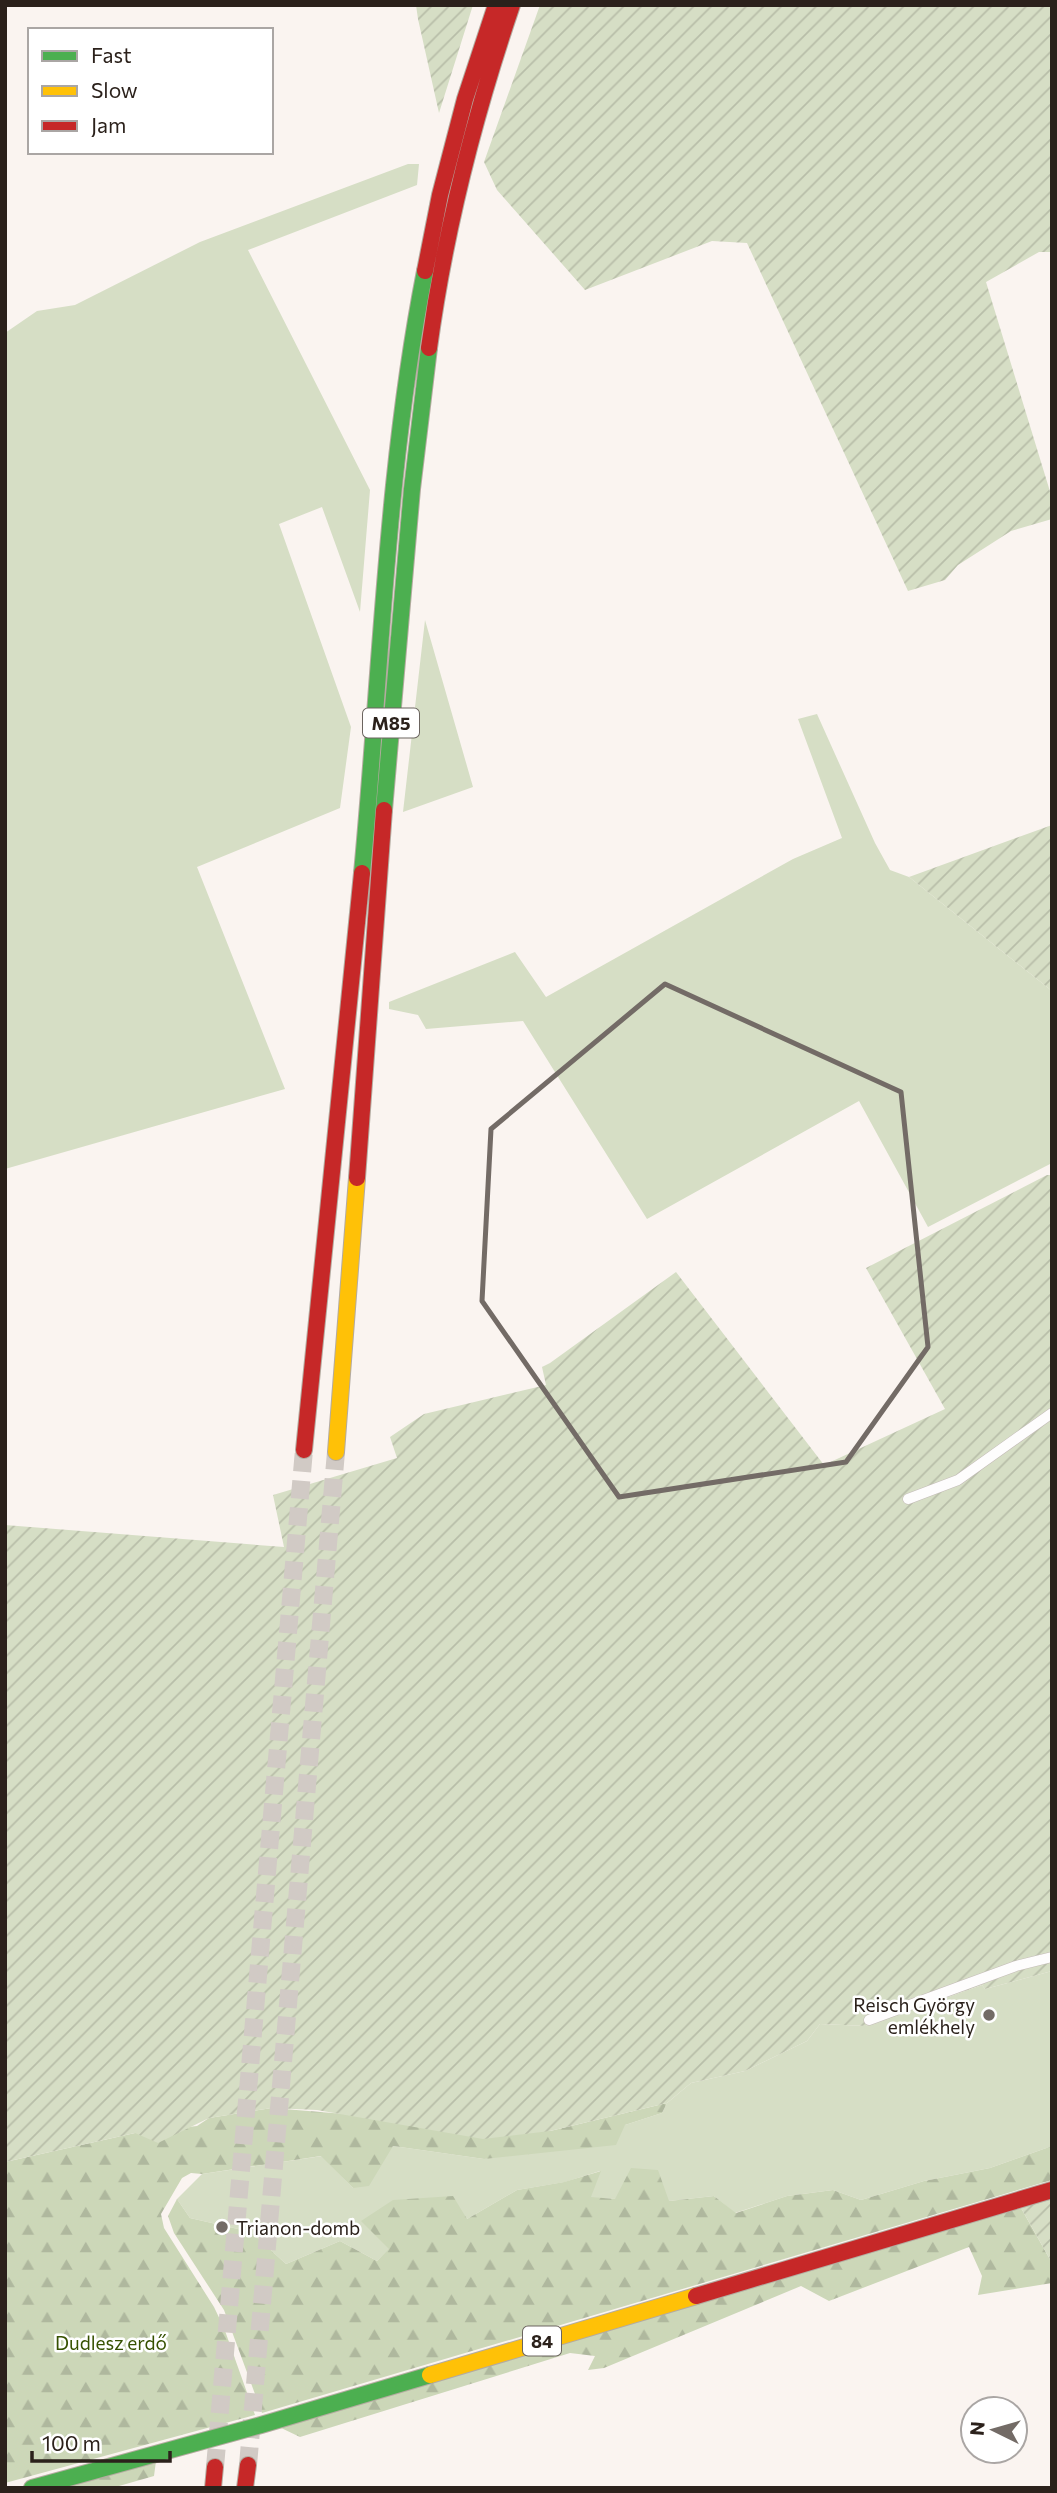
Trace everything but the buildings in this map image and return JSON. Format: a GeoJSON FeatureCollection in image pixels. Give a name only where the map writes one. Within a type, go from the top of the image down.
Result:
{"type":"FeatureCollection","features":[{"type":"Feature","properties":{"kind":"main road","name":"M85"},"geometry":{"type":"LineString","coordinates":[[304,1450],[365,849],[407,385],[422,278],[445,174],[466,96],[496,5]]}},
{"type":"Feature","properties":{"kind":"main road","name":"M85"},"geometry":{"type":"LineString","coordinates":[[336,1452],[349,1306],[381,838],[423,382],[437,283],[459,179],[512,5]]}},
{"type":"Feature","properties":{"kind":"main road","name":"84"},"geometry":{"type":"LineString","coordinates":[[32,2488],[261,2425],[1052,2190]]}},
{"type":"Feature","properties":{"kind":"main road"},"geometry":{"type":"LineString","coordinates":[[245,2488],[248,2465]]}},
{"type":"Feature","properties":{"kind":"main road"},"geometry":{"type":"LineString","coordinates":[[213,2488],[215,2467]]}},
{"type":"Feature","properties":{"kind":"street"},"geometry":{"type":"LineString","coordinates":[[908,1499],[958,1480],[1052,1413]]}},
{"type":"Feature","properties":{"kind":"street"},"geometry":{"type":"LineString","coordinates":[[869,2020],[1016,1966],[1052,1957]]}},
{"type":"Feature","properties":{"kind":"highlighted area"},"geometry":{"type":"Polygon","coordinates":[[[665,984],[901,1092],[928,1347],[846,1462],[619,1497],[482,1301],[491,1129],[665,984]]]}},
{"type":"Feature","properties":{"kind":"green space"},"geometry":{"type":"Polygon","coordinates":[[[416,5],[473,5],[439,113],[418,19],[416,5]]]}},
{"type":"Feature","properties":{"kind":"green space"},"geometry":{"type":"Polygon","coordinates":[[[540,5],[1052,5],[1052,252],[1039,252],[986,282],[1052,498],[1052,519],[1011,531],[958,565],[945,580],[908,591],[747,243],[712,241],[585,290],[497,190],[484,162],[540,5]]]}},
{"type":"Feature","properties":{"kind":"green space"},"geometry":{"type":"Polygon","coordinates":[[[408,164],[419,164],[417,185],[248,250],[370,490],[360,612],[322,507],[279,524],[351,727],[340,808],[197,867],[285,1089],[5,1169],[5,333],[37,311],[75,305],[200,242],[408,164]]]}},
{"type":"Feature","properties":{"kind":"green space"},"geometry":{"type":"Polygon","coordinates":[[[425,620],[473,787],[403,812],[425,620]]]}},
{"type":"Feature","properties":{"kind":"green space"},"geometry":{"type":"Polygon","coordinates":[[[817,714],[875,843],[890,870],[909,877],[1052,991],[1052,1163],[928,1227],[859,1101],[647,1219],[523,1021],[426,1029],[418,1015],[389,1009],[389,1002],[515,952],[546,997],[793,859],[842,838],[798,719],[817,714]]]}},
{"type":"Feature","properties":{"kind":"green space"},"geometry":{"type":"Polygon","coordinates":[[[1052,825],[1052,991],[909,877],[1052,825]]]}},
{"type":"Feature","properties":{"kind":"green space"},"geometry":{"type":"Polygon","coordinates":[[[1047,1175],[1052,1175],[1052,1971],[985,1989],[982,1985],[866,2026],[820,2024],[807,2041],[745,2071],[691,2083],[667,2103],[550,2131],[483,2139],[317,2110],[272,2108],[209,2118],[158,2143],[135,2133],[5,2162],[5,1525],[284,1547],[273,1495],[397,1458],[390,1437],[424,1414],[546,1385],[542,1367],[676,1272],[824,1465],[945,1409],[866,1268],[1047,1175]]]}},
{"type":"Feature","properties":{"kind":"green space"},"geometry":{"type":"Polygon","coordinates":[[[1052,1971],[1052,2146],[990,2168],[924,2181],[861,2200],[833,2190],[787,2196],[735,2213],[714,2196],[669,2201],[590,2198],[600,2171],[565,2182],[517,2190],[467,2219],[390,2249],[377,2261],[340,2241],[286,2264],[251,2232],[190,2218],[177,2199],[202,2174],[322,2156],[353,2188],[393,2146],[484,2159],[625,2125],[662,2113],[667,2103],[691,2083],[745,2071],[807,2041],[820,2024],[866,2026],[982,1985],[985,1989],[1052,1971]]]}},
{"type":"Feature","properties":{"kind":"green space","name":"Dudlesz erdő"},"geometry":{"type":"Polygon","coordinates":[[[667,2103],[662,2113],[625,2125],[616,2145],[484,2159],[393,2146],[369,2186],[353,2188],[321,2156],[202,2174],[191,2173],[182,2178],[161,2214],[164,2228],[214,2307],[255,2415],[5,2483],[5,2162],[135,2133],[197,2126],[209,2118],[272,2108],[550,2131],[667,2103]]]}},
{"type":"Feature","properties":{"kind":"green space"},"geometry":{"type":"Polygon","coordinates":[[[1052,2146],[1052,2180],[262,2413],[224,2310],[174,2233],[168,2216],[177,2199],[190,2218],[251,2232],[286,2264],[340,2241],[377,2261],[389,2249],[361,2221],[393,2200],[453,2196],[467,2219],[517,2190],[564,2182],[601,2171],[591,2197],[615,2199],[631,2168],[658,2170],[669,2201],[714,2196],[736,2213],[787,2196],[833,2190],[861,2200],[924,2181],[990,2168],[1052,2146]]]}},
{"type":"Feature","properties":{"kind":"green space"},"geometry":{"type":"Polygon","coordinates":[[[1052,2198],[1052,2263],[1021,2208],[1052,2198]]]}},
{"type":"Feature","properties":{"kind":"green space"},"geometry":{"type":"Polygon","coordinates":[[[1021,2208],[1052,2263],[1052,2283],[978,2295],[982,2276],[969,2247],[829,2301],[801,2286],[604,2368],[588,2370],[595,2356],[570,2353],[300,2437],[277,2426],[181,2454],[1021,2208]]]}},
{"type":"Feature","properties":{"kind":"green space"},"geometry":{"type":"Polygon","coordinates":[[[156,2461],[154,2476],[112,2488],[64,2488],[156,2461]]]}},
{"type":"Feature","properties":{"kind":"tunnel"},"geometry":{"type":"LineString","coordinates":[[215,2467],[304,1450]]}},
{"type":"Feature","properties":{"kind":"tunnel"},"geometry":{"type":"LineString","coordinates":[[248,2465],[336,1452]]}},
{"type":"Feature","properties":{"kind":"traffic: fast"},"geometry":{"type":"LineString","coordinates":[[362,873],[393,496],[401,420],[425,271]]}},
{"type":"Feature","properties":{"kind":"traffic: fast"},"geometry":{"type":"LineString","coordinates":[[384,810],[412,489],[429,348]]}},
{"type":"Feature","properties":{"kind":"traffic: fast"},"geometry":{"type":"LineString","coordinates":[[32,2488],[430,2375]]}},
{"type":"Feature","properties":{"kind":"traffic: slow"},"geometry":{"type":"LineString","coordinates":[[336,1452],[357,1178]]}},
{"type":"Feature","properties":{"kind":"traffic: slow"},"geometry":{"type":"LineString","coordinates":[[430,2375],[696,2296]]}},
{"type":"Feature","properties":{"kind":"traffic: jam"},"geometry":{"type":"LineString","coordinates":[[425,271],[440,195],[465,99],[496,5]]}},
{"type":"Feature","properties":{"kind":"traffic: jam"},"geometry":{"type":"LineString","coordinates":[[429,348],[443,260],[462,174],[512,5]]}},
{"type":"Feature","properties":{"kind":"traffic: jam"},"geometry":{"type":"LineString","coordinates":[[357,1178],[384,810]]}},
{"type":"Feature","properties":{"kind":"traffic: jam"},"geometry":{"type":"LineString","coordinates":[[304,1450],[362,873]]}},
{"type":"Feature","properties":{"kind":"traffic: jam"},"geometry":{"type":"LineString","coordinates":[[696,2296],[1052,2190]]}},
{"type":"Feature","properties":{"kind":"traffic: jam"},"geometry":{"type":"LineString","coordinates":[[245,2488],[248,2465]]}},
{"type":"Feature","properties":{"kind":"traffic: jam"},"geometry":{"type":"LineString","coordinates":[[213,2488],[215,2467]]}},
{"type":"Feature","properties":{"kind":"place","name":"Reisch György emlékhely"},"geometry":{"type":"Point","coordinates":[989,2015]}},
{"type":"Feature","properties":{"kind":"place","name":"Trianon-domb"},"geometry":{"type":"Point","coordinates":[222,2227]}}]}
